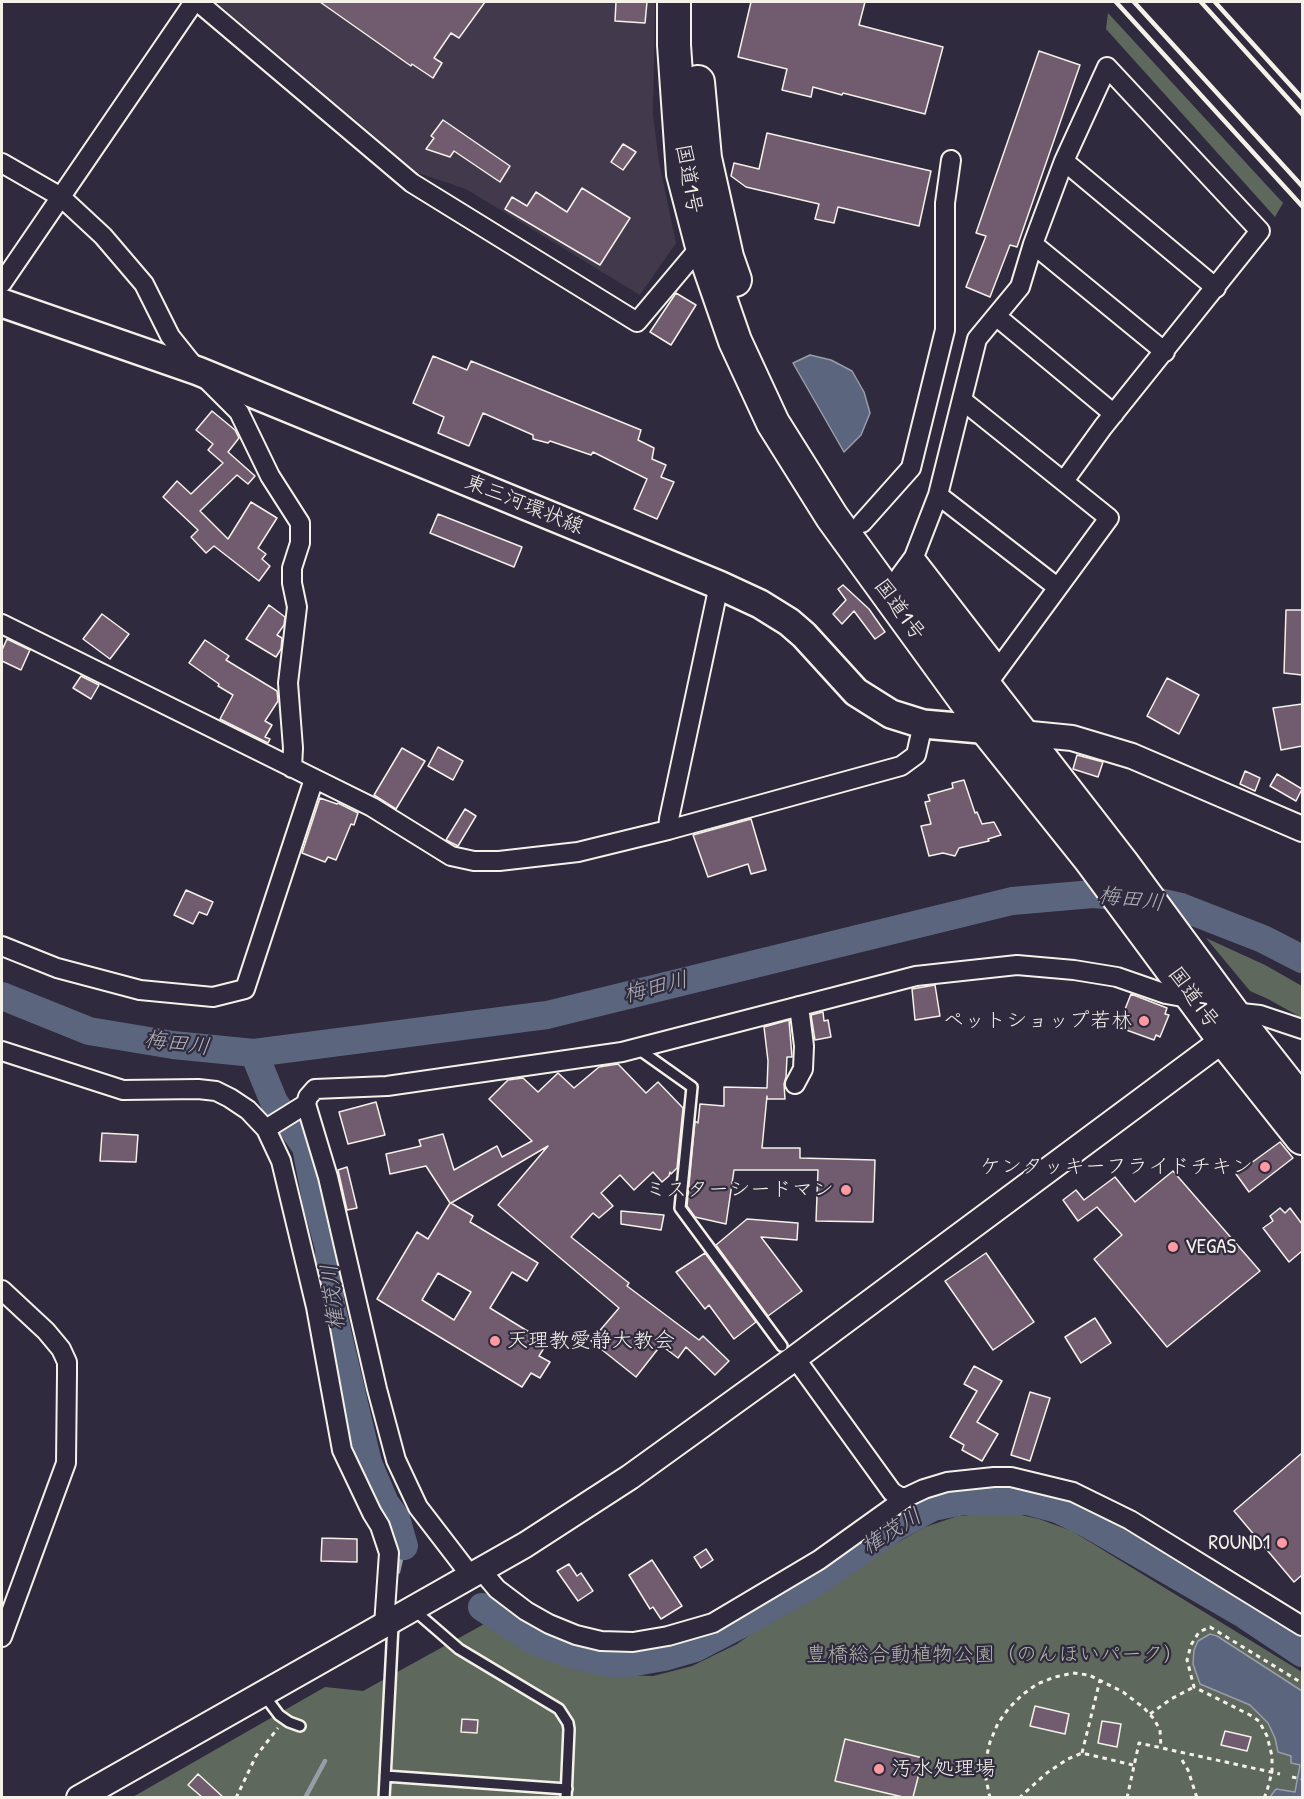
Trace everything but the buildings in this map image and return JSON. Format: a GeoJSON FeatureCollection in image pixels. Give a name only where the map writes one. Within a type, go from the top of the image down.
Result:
{"type":"FeatureCollection","features":[{"type":"Feature","properties":{"kind":"highway","name":"国道1号"},"geometry":{"type":"LineString","coordinates":[[674,2],[687,25],[683,174],[711,236],[735,341],[773,423],[831,517],[986,729],[1090,860],[1217,1010],[1302,1102]]}},
{"type":"Feature","properties":{"kind":"highway","name":"国道1号"},"geometry":{"type":"LineString","coordinates":[[711,236],[727,257],[772,378],[829,477],[862,524],[907,566],[992,677],[1022,732],[1122,863],[1302,1138]]}},
{"type":"Feature","properties":{"kind":"main road","name":"東三河環状線"},"geometry":{"type":"LineString","coordinates":[[2,303],[198,371],[719,585],[759,604],[789,622],[814,645],[845,682],[867,700],[891,714],[923,724],[1022,732]]}},
{"type":"Feature","properties":{"kind":"street"},"geometry":{"type":"LineString","coordinates":[[2,283],[196,2],[412,183],[637,322],[711,236]]}},
{"type":"Feature","properties":{"kind":"street"},"geometry":{"type":"LineString","coordinates":[[907,566],[938,495],[977,339],[1020,287],[1033,244],[1064,161],[1107,66],[1260,231],[1114,414],[1064,481]]}},
{"type":"Feature","properties":{"kind":"street"},"geometry":{"type":"LineString","coordinates":[[862,524],[911,468],[945,330],[945,203],[951,160]]}},
{"type":"Feature","properties":{"kind":"street"},"geometry":{"type":"LineString","coordinates":[[1064,161],[1216,288]]}},
{"type":"Feature","properties":{"kind":"street"},"geometry":{"type":"LineString","coordinates":[[2,163],[61,196],[103,236],[144,284],[170,336],[198,371],[239,412],[270,476],[300,523],[300,543],[292,568],[292,583],[297,607],[288,683],[293,748],[292,768]]}},
{"type":"Feature","properties":{"kind":"street"},"geometry":{"type":"LineString","coordinates":[[1033,244],[1165,352]]}},
{"type":"Feature","properties":{"kind":"street"},"geometry":{"type":"LineString","coordinates":[[996,316],[1114,414]]}},
{"type":"Feature","properties":{"kind":"street"},"geometry":{"type":"LineString","coordinates":[[962,400],[1109,518],[992,677]]}},
{"type":"Feature","properties":{"kind":"street"},"geometry":{"type":"LineString","coordinates":[[938,495],[1057,588]]}},
{"type":"Feature","properties":{"kind":"street"},"geometry":{"type":"LineString","coordinates":[[668,830],[719,585]]}},
{"type":"Feature","properties":{"kind":"street"},"geometry":{"type":"LineString","coordinates":[[2,624],[372,807],[451,856],[474,861],[499,861],[578,852],[668,830],[901,766],[916,755],[923,724]]}},
{"type":"Feature","properties":{"kind":"street"},"geometry":{"type":"LineString","coordinates":[[1022,732],[1072,738],[1132,756],[1302,830]]}},
{"type":"Feature","properties":{"kind":"street"},"geometry":{"type":"LineString","coordinates":[[2,946],[57,968],[140,990],[213,997],[245,988],[314,778]]}},
{"type":"Feature","properties":{"kind":"street"},"geometry":{"type":"LineString","coordinates":[[269,1127],[304,1105],[315,1089],[387,1086],[610,1053],[916,976],[1017,965],[1118,977],[1217,1010],[1260,1015],[1302,1029]]}},
{"type":"Feature","properties":{"kind":"street"},"geometry":{"type":"LineString","coordinates":[[795,1083],[803,1069],[804,1046],[799,1006]]}},
{"type":"Feature","properties":{"kind":"street"},"geometry":{"type":"LineString","coordinates":[[79,1797],[525,1545],[630,1477],[1217,1010]]}},
{"type":"Feature","properties":{"kind":"street"},"geometry":{"type":"LineString","coordinates":[[2,1051],[123,1090],[198,1089],[216,1091],[248,1110],[269,1127],[281,1161],[316,1307],[342,1450],[380,1526],[389,1553],[396,1617]]}},
{"type":"Feature","properties":{"kind":"street"},"geometry":{"type":"LineString","coordinates":[[304,1105],[328,1177],[377,1389],[396,1460],[418,1507],[476,1573],[526,1611],[549,1624],[576,1635],[601,1641],[633,1642],[668,1636],[713,1623],[819,1560],[907,1497],[947,1482],[1011,1477],[1073,1492],[1130,1520],[1302,1626]]}},
{"type":"Feature","properties":{"kind":"street"},"geometry":{"type":"LineString","coordinates":[[2,1290],[46,1331],[61,1349],[67,1362],[67,1374],[66,1463],[2,1637]]}},
{"type":"Feature","properties":{"kind":"street"},"geometry":{"type":"LineString","coordinates":[[789,1352],[892,1492],[900,1497],[907,1497]]}},
{"type":"Feature","properties":{"kind":"lane"},"geometry":{"type":"LineString","coordinates":[[637,1048],[692,1087],[680,1208],[789,1352]]}},
{"type":"Feature","properties":{"kind":"lane"},"geometry":{"type":"LineString","coordinates":[[384,1797],[385,1776],[396,1617],[459,1649],[559,1709],[568,1723],[567,1793],[385,1776]]}},
{"type":"Feature","properties":{"kind":"lane"},"geometry":{"type":"LineString","coordinates":[[263,1693],[274,1710],[285,1720],[300,1726]]}},
{"type":"Feature","properties":{"kind":"path"},"geometry":{"type":"LineString","coordinates":[[1264,1797],[1272,1772],[1272,1756],[1270,1744],[1259,1721],[1194,1687],[1187,1660],[1189,1652],[1199,1632],[1210,1627],[1302,1683]]}},
{"type":"Feature","properties":{"kind":"path"},"geometry":{"type":"LineString","coordinates":[[990,1797],[985,1768],[988,1747],[998,1723],[1013,1703],[1037,1684],[1061,1675],[1081,1674],[1100,1680],[1123,1692],[1150,1714],[1160,1730],[1161,1748]]}},
{"type":"Feature","properties":{"kind":"path"},"geometry":{"type":"LineString","coordinates":[[1082,1753],[1100,1680]]}},
{"type":"Feature","properties":{"kind":"path"},"geometry":{"type":"LineString","coordinates":[[1150,1714],[1171,1699],[1194,1687]]}},
{"type":"Feature","properties":{"kind":"path"},"geometry":{"type":"LineString","coordinates":[[236,1797],[256,1756],[285,1720]]}},
{"type":"Feature","properties":{"kind":"path"},"geometry":{"type":"LineString","coordinates":[[1127,1797],[1139,1743],[1280,1774]]}},
{"type":"Feature","properties":{"kind":"path"},"geometry":{"type":"LineString","coordinates":[[1019,1797],[1048,1772],[1082,1753],[1134,1766]]}},
{"type":"Feature","properties":{"kind":"path"},"geometry":{"type":"LineString","coordinates":[[1182,1760],[1188,1770],[1197,1797]]}},
{"type":"Feature","properties":{"kind":"path"},"geometry":{"type":"LineString","coordinates":[[1292,1777],[1302,1779]]}},
{"type":"Feature","properties":{"kind":"shaded area"},"geometry":{"type":"Polygon","coordinates":[[[216,2],[655,2],[653,115],[659,162],[676,243],[640,295],[466,189],[418,173],[216,2]]]}},
{"type":"Feature","properties":{"kind":"green space"},"geometry":{"type":"Polygon","coordinates":[[[1108,13],[1283,203],[1275,217],[1106,29],[1108,13]]]}},
{"type":"Feature","properties":{"kind":"green space"},"geometry":{"type":"Polygon","coordinates":[[[1206,938],[1265,965],[1302,986],[1302,1018],[1250,991],[1206,938]]]}},
{"type":"Feature","properties":{"kind":"green space","name":"豊橋総合動植物公園（のんほいパーク）"},"geometry":{"type":"Polygon","coordinates":[[[993,1513],[1017,1514],[1039,1519],[1072,1531],[1302,1672],[1302,1797],[131,1798],[325,1687],[363,1691],[486,1623],[532,1653],[563,1663],[622,1675],[653,1676],[692,1666],[737,1644],[812,1591],[925,1527],[958,1516],[993,1513]]]}},
{"type":"Feature","properties":{"kind":"water"},"geometry":{"type":"Polygon","coordinates":[[[810,355],[831,360],[852,371],[864,392],[870,413],[861,435],[844,452],[793,363],[810,355]]]}},
{"type":"Feature","properties":{"kind":"water"},"geometry":{"type":"Polygon","coordinates":[[[1210,1634],[1217,1636],[1302,1691],[1302,1797],[1270,1797],[1276,1789],[1295,1792],[1300,1765],[1291,1763],[1291,1756],[1278,1752],[1268,1723],[1250,1705],[1200,1684],[1193,1664],[1194,1650],[1198,1641],[1210,1634]]]}},
{"type":"Feature","properties":{"kind":"waterway","name":"梅田川"},"geometry":{"type":"LineString","coordinates":[[2,996],[89,1031],[173,1045],[254,1053],[547,1015],[1012,901],[1093,894],[1141,898],[1181,907],[1263,939],[1302,959]]}},
{"type":"Feature","properties":{"kind":"waterway","name":"権茂川"},"geometry":{"type":"LineString","coordinates":[[254,1053],[274,1102],[306,1147],[317,1205],[329,1248],[330,1301],[368,1463],[385,1503],[396,1518],[404,1546]]}},
{"type":"Feature","properties":{"kind":"waterway","name":"権茂川"},"geometry":{"type":"LineString","coordinates":[[482,1607],[534,1641],[577,1656],[610,1663],[630,1663],[664,1657],[695,1648],[743,1623],[819,1580],[894,1528],[933,1507],[963,1501],[1027,1501],[1057,1509],[1086,1523],[1245,1615],[1302,1653]]}},
{"type":"Feature","properties":{"kind":"waterway"},"geometry":{"type":"LineString","coordinates":[[398,1572],[404,1546]]}},
{"type":"Feature","properties":{"kind":"waterway"},"geometry":{"type":"LineString","coordinates":[[305,1798],[325,1761]]}},
{"type":"Feature","properties":{"kind":"railway"},"geometry":{"type":"LineString","coordinates":[[1116,2],[1302,206]]}},
{"type":"Feature","properties":{"kind":"railway"},"geometry":{"type":"LineString","coordinates":[[1134,2],[1302,186]]}},
{"type":"Feature","properties":{"kind":"railway"},"geometry":{"type":"LineString","coordinates":[[1201,2],[1302,114]]}},
{"type":"Feature","properties":{"kind":"railway"},"geometry":{"type":"LineString","coordinates":[[1215,2],[1302,98]]}},
{"type":"Feature","properties":{"kind":"place","name":"ペットショップ若林"},"geometry":{"type":"Point","coordinates":[1144,1021]}},
{"type":"Feature","properties":{"kind":"place","name":"ケンタッキーフライドチキン"},"geometry":{"type":"Point","coordinates":[1265,1167]}},
{"type":"Feature","properties":{"kind":"place","name":"ミスターシードマン"},"geometry":{"type":"Point","coordinates":[846,1190]}},
{"type":"Feature","properties":{"kind":"place","name":"VEGAS"},"geometry":{"type":"Point","coordinates":[1173,1247]}},
{"type":"Feature","properties":{"kind":"place","name":"天理教愛静大教会"},"geometry":{"type":"Point","coordinates":[495,1341]}},
{"type":"Feature","properties":{"kind":"place","name":"ROUND1"},"geometry":{"type":"Point","coordinates":[1282,1543]}},
{"type":"Feature","properties":{"kind":"place","name":"汚水処理場"},"geometry":{"type":"Point","coordinates":[879,1769]}}]}
